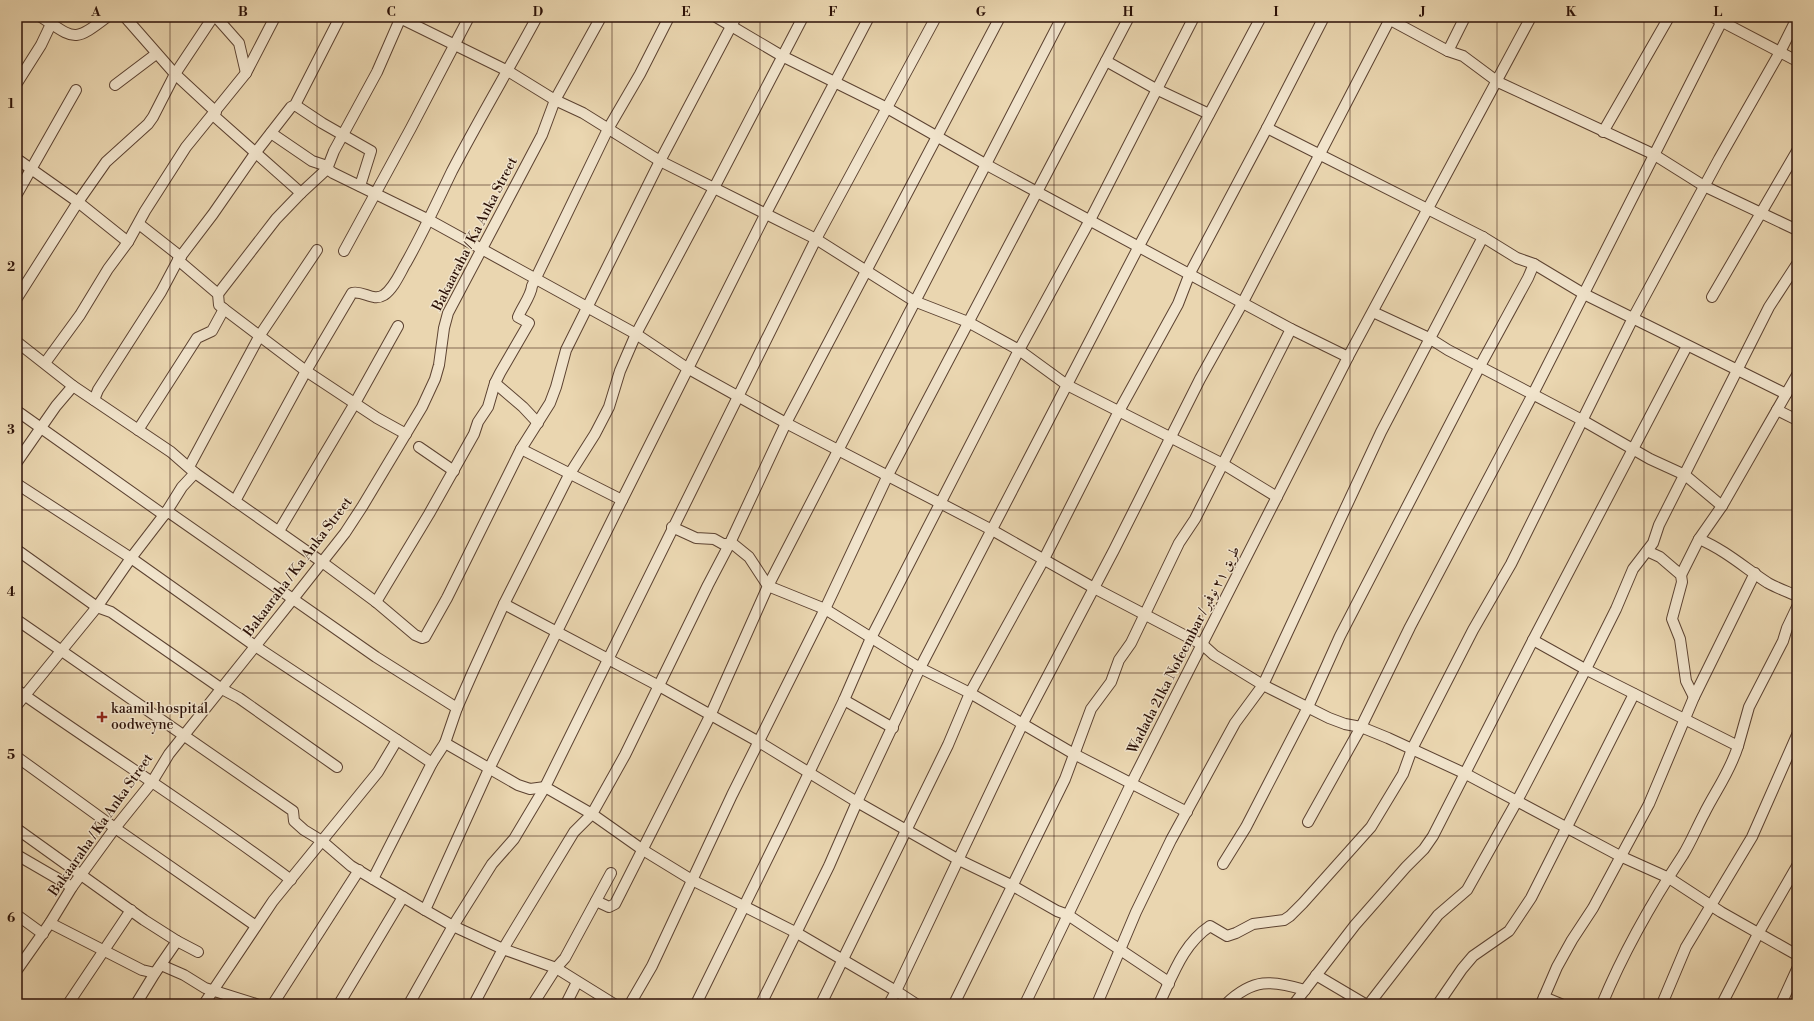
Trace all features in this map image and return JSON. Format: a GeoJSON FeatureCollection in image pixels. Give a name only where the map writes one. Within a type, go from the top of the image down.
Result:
{"type":"FeatureCollection","features":[{"type":"Feature","properties":{"kind":"street"},"geometry":{"type":"LineString","coordinates":[[40,17],[69,35],[76,36],[86,33],[107,17]]}},
{"type":"Feature","properties":{"kind":"street"},"geometry":{"type":"LineString","coordinates":[[125,17],[175,74],[214,113],[301,193]]}},
{"type":"Feature","properties":{"kind":"street"},"geometry":{"type":"LineString","coordinates":[[17,298],[78,202],[106,162],[148,124],[153,117],[175,74],[213,17]]}},
{"type":"Feature","properties":{"kind":"street"},"geometry":{"type":"LineString","coordinates":[[216,17],[239,43],[246,73]]}},
{"type":"Feature","properties":{"kind":"street"},"geometry":{"type":"LineString","coordinates":[[46,364],[80,315],[108,269],[128,242],[186,147],[246,73],[275,17]]}},
{"type":"Feature","properties":{"kind":"street"},"geometry":{"type":"LineString","coordinates":[[94,400],[98,390],[160,292],[179,258],[213,214],[256,152],[294,105],[340,17]]}},
{"type":"Feature","properties":{"kind":"street"},"geometry":{"type":"LineString","coordinates":[[218,294],[276,219],[327,167],[377,72],[400,17],[508,71],[555,100],[583,113],[660,161],[765,215],[816,239],[914,301],[968,322],[1019,350],[1067,385],[1223,464],[1277,497]]}},
{"type":"Feature","properties":{"kind":"street"},"geometry":{"type":"LineString","coordinates":[[344,251],[469,17]]}},
{"type":"Feature","properties":{"kind":"street"},"geometry":{"type":"LineString","coordinates":[[235,501],[306,371],[352,293],[357,292],[376,298],[388,292],[404,267],[456,165],[537,17]]}},
{"type":"Feature","properties":{"kind":"street","name":"Bakaaraha / Ka Anka Street"},"geometry":{"type":"LineString","coordinates":[[17,970],[43,934],[72,887],[82,876],[115,828],[152,782],[169,754],[255,646],[294,600],[345,533],[362,507],[422,407],[435,379],[439,365],[444,328],[448,313],[542,134],[555,100],[601,17]]}},
{"type":"Feature","properties":{"kind":"street"},"geometry":{"type":"LineString","coordinates":[[376,602],[454,471],[474,434],[478,422],[488,407],[495,383],[529,323],[518,317],[531,293],[532,286],[608,129],[640,74],[669,17]]}},
{"type":"Feature","properties":{"kind":"street"},"geometry":{"type":"LineString","coordinates":[[716,17],[734,21],[782,56],[887,108],[937,137],[1291,329],[1348,357]]}},
{"type":"Feature","properties":{"kind":"street"},"geometry":{"type":"LineString","coordinates":[[373,879],[424,782],[432,763],[445,743],[456,708],[504,604],[569,475],[595,434],[609,407],[620,371],[636,334],[714,188],[802,17]]}},
{"type":"Feature","properties":{"kind":"street"},"geometry":{"type":"LineString","coordinates":[[425,910],[489,769],[687,368],[869,17]]}},
{"type":"Feature","properties":{"kind":"street"},"geometry":{"type":"LineString","coordinates":[[409,1004],[453,926],[492,864],[514,839],[545,787],[672,527],[816,239],[936,17]]}},
{"type":"Feature","properties":{"kind":"street"},"geometry":{"type":"LineString","coordinates":[[474,1004],[503,948],[574,832],[592,814],[626,755],[730,543],[786,423],[1000,17]]}},
{"type":"Feature","properties":{"kind":"street"},"geometry":{"type":"LineString","coordinates":[[630,1004],[652,966],[692,880],[825,609],[888,475],[1129,17]]}},
{"type":"Feature","properties":{"kind":"street"},"geometry":{"type":"LineString","coordinates":[[696,1004],[745,907],[844,700],[871,638],[1019,350],[1090,220],[1194,17]]}},
{"type":"Feature","properties":{"kind":"street"},"geometry":{"type":"LineString","coordinates":[[761,1004],[829,866],[857,802],[920,668],[1139,246],[1261,17]]}},
{"type":"Feature","properties":{"kind":"street"},"geometry":{"type":"LineString","coordinates":[[822,1004],[948,745],[970,693],[1044,559],[1119,412],[1178,304],[1190,273],[1268,128],[1324,17]]}},
{"type":"Feature","properties":{"kind":"street"},"geometry":{"type":"LineString","coordinates":[[1448,51],[1465,17]]}},
{"type":"Feature","properties":{"kind":"street","name":"Wadada 21ka Nofeembar / طريق ٢١ نوفمبر"},"geometry":{"type":"LineString","coordinates":[[1025,1004],[1131,784],[1203,645],[1348,357],[1532,17]]}},
{"type":"Feature","properties":{"kind":"street"},"geometry":{"type":"LineString","coordinates":[[1603,132],[1669,17]]}},
{"type":"Feature","properties":{"kind":"street"},"geometry":{"type":"LineString","coordinates":[[596,901],[609,907],[616,904],[710,716],[768,586],[914,301],[987,164],[1060,18]]}},
{"type":"Feature","properties":{"kind":"street"},"geometry":{"type":"LineString","coordinates":[[889,1004],[960,860],[1023,723],[1200,380],[1243,302],[1320,155],[1388,18],[1448,51],[1463,56],[1498,82],[1653,154],[1704,186],[1797,230]]}},
{"type":"Feature","properties":{"kind":"street"},"geometry":{"type":"LineString","coordinates":[[1308,822],[1361,727],[1454,541],[1533,394],[1720,18],[1797,61]]}},
{"type":"Feature","properties":{"kind":"street"},"geometry":{"type":"LineString","coordinates":[[1159,1004],[1182,955],[1200,933],[1210,926],[1227,936],[1253,924],[1284,920],[1299,908],[1371,827],[1403,774],[1412,749],[1473,630],[1511,564],[1633,318],[1704,186],[1780,52],[1797,18]]}},
{"type":"Feature","properties":{"kind":"street"},"geometry":{"type":"LineString","coordinates":[[17,342],[73,386],[171,452],[192,470],[322,562],[376,602],[415,635],[422,638],[425,637],[447,598],[521,449],[550,403],[566,350],[660,161],[734,21]]}},
{"type":"Feature","properties":{"kind":"street"},"geometry":{"type":"LineString","coordinates":[[17,83],[27,69],[52,24]]}},
{"type":"Feature","properties":{"kind":"street"},"geometry":{"type":"LineString","coordinates":[[115,85],[156,54]]}},
{"type":"Feature","properties":{"kind":"street"},"geometry":{"type":"LineString","coordinates":[[1106,61],[1156,89],[1209,114]]}},
{"type":"Feature","properties":{"kind":"street"},"geometry":{"type":"LineString","coordinates":[[17,194],[76,90]]}},
{"type":"Feature","properties":{"kind":"street"},"geometry":{"type":"LineString","coordinates":[[294,105],[343,136],[371,151],[360,186]]}},
{"type":"Feature","properties":{"kind":"street"},"geometry":{"type":"LineString","coordinates":[[1268,128],[1483,237],[1517,258],[1534,264],[1584,294],[1786,394]]}},
{"type":"Feature","properties":{"kind":"street"},"geometry":{"type":"LineString","coordinates":[[271,133],[312,161],[327,167],[333,173],[429,220],[536,278],[636,334],[687,368],[786,423],[992,530],[1094,588],[1203,645],[1214,655],[1263,685],[1345,724],[1361,727],[1466,774],[1620,856],[1669,878],[1705,900],[1711,906],[1797,955]]}},
{"type":"Feature","properties":{"kind":"street"},"geometry":{"type":"LineString","coordinates":[[1712,297],[1797,151]]}},
{"type":"Feature","properties":{"kind":"street"},"geometry":{"type":"LineString","coordinates":[[17,159],[78,202],[128,242]]}},
{"type":"Feature","properties":{"kind":"street"},"geometry":{"type":"LineString","coordinates":[[139,224],[218,294],[219,305],[224,309],[306,371],[406,434]]}},
{"type":"Feature","properties":{"kind":"street"},"geometry":{"type":"LineString","coordinates":[[1097,1004],[1136,912],[1171,840],[1235,723],[1263,685],[1381,432],[1483,237]]}},
{"type":"Feature","properties":{"kind":"street"},"geometry":{"type":"LineString","coordinates":[[17,705],[21,692],[61,650],[97,607],[165,513],[192,470],[260,335],[317,250]]}},
{"type":"Feature","properties":{"kind":"street"},"geometry":{"type":"LineString","coordinates":[[1223,864],[1246,826],[1308,707],[1340,636],[1534,264]]}},
{"type":"Feature","properties":{"kind":"street"},"geometry":{"type":"LineString","coordinates":[[1369,1004],[1438,915],[1467,890],[1517,801],[1616,609],[1633,569],[1654,543],[1659,525],[1769,307],[1797,264]]}},
{"type":"Feature","properties":{"kind":"street"},"geometry":{"type":"LineString","coordinates":[[138,430],[197,338],[212,331],[224,309]]}},
{"type":"Feature","properties":{"kind":"street"},"geometry":{"type":"LineString","coordinates":[[1373,312],[1429,338],[1633,449],[1685,475],[1722,506]]}},
{"type":"Feature","properties":{"kind":"street"},"geometry":{"type":"LineString","coordinates":[[279,532],[355,403],[398,326]]}},
{"type":"Feature","properties":{"kind":"street"},"geometry":{"type":"LineString","coordinates":[[954,1004],[1065,779],[1074,754],[1084,733],[1091,709],[1111,682],[1119,660],[1131,643],[1179,543],[1195,519],[1291,329]]}},
{"type":"Feature","properties":{"kind":"street"},"geometry":{"type":"LineString","coordinates":[[1294,1004],[1355,925],[1406,867],[1424,849],[1441,823],[1533,640],[1687,346]]}},
{"type":"Feature","properties":{"kind":"street"},"geometry":{"type":"LineString","coordinates":[[1694,697],[1686,681],[1680,639],[1672,619],[1682,582],[1681,575],[1699,539],[1722,506],[1797,375]]}},
{"type":"Feature","properties":{"kind":"street"},"geometry":{"type":"LineString","coordinates":[[495,383],[523,407],[538,423]]}},
{"type":"Feature","properties":{"kind":"street"},"geometry":{"type":"LineString","coordinates":[[17,462],[73,386]]}},
{"type":"Feature","properties":{"kind":"street"},"geometry":{"type":"LineString","coordinates":[[1776,410],[1797,420]]}},
{"type":"Feature","properties":{"kind":"street"},"geometry":{"type":"LineString","coordinates":[[17,411],[424,689],[456,708]]}},
{"type":"Feature","properties":{"kind":"street"},"geometry":{"type":"LineString","coordinates":[[419,447],[454,471]]}},
{"type":"Feature","properties":{"kind":"street"},"geometry":{"type":"LineString","coordinates":[[521,449],[569,475],[622,500]]}},
{"type":"Feature","properties":{"kind":"street"},"geometry":{"type":"LineString","coordinates":[[17,484],[131,558],[255,646],[432,763]]}},
{"type":"Feature","properties":{"kind":"street"},"geometry":{"type":"LineString","coordinates":[[672,527],[696,538],[714,539],[723,544],[733,544],[749,557],[768,586],[825,609],[920,668],[970,693],[1074,754],[1187,812]]}},
{"type":"Feature","properties":{"kind":"street"},"geometry":{"type":"LineString","coordinates":[[1699,539],[1712,544],[1769,584],[1797,596]]}},
{"type":"Feature","properties":{"kind":"street"},"geometry":{"type":"LineString","coordinates":[[17,550],[97,607],[110,612],[222,689],[239,698],[337,767]]}},
{"type":"Feature","properties":{"kind":"street"},"geometry":{"type":"LineString","coordinates":[[1647,551],[1660,557],[1681,575]]}},
{"type":"Feature","properties":{"kind":"street"},"geometry":{"type":"LineString","coordinates":[[1561,1004],[1543,1001],[1572,940],[1593,908],[1649,804],[1694,697],[1755,573]]}},
{"type":"Feature","properties":{"kind":"street"},"geometry":{"type":"LineString","coordinates":[[504,604],[608,658],[759,742],[857,802],[960,860],[1013,886],[1057,911],[1068,915],[1164,979],[1169,984]]}},
{"type":"Feature","properties":{"kind":"street"},"geometry":{"type":"LineString","coordinates":[[1602,1004],[1615,972],[1634,936],[1669,878],[1704,813],[1726,777],[1738,746],[1749,707],[1783,641],[1787,628],[1797,607]]}},
{"type":"Feature","properties":{"kind":"street"},"geometry":{"type":"LineString","coordinates":[[17,620],[184,734],[293,811],[294,821],[304,830],[322,841],[341,858],[359,870],[453,926],[503,948],[556,968],[614,1004]]}},
{"type":"Feature","properties":{"kind":"street"},"geometry":{"type":"LineString","coordinates":[[1533,640],[1585,669],[1738,746]]}},
{"type":"Feature","properties":{"kind":"street"},"geometry":{"type":"LineString","coordinates":[[21,692],[291,880]]}},
{"type":"Feature","properties":{"kind":"street"},"geometry":{"type":"LineString","coordinates":[[1438,1004],[1462,969],[1473,956],[1509,931],[1533,894],[1634,694]]}},
{"type":"Feature","properties":{"kind":"street"},"geometry":{"type":"LineString","coordinates":[[844,700],[893,728]]}},
{"type":"Feature","properties":{"kind":"street"},"geometry":{"type":"LineString","coordinates":[[1662,1004],[1686,947],[1752,837],[1797,735]]}},
{"type":"Feature","properties":{"kind":"street"},"geometry":{"type":"LineString","coordinates":[[204,1004],[273,901],[378,772],[397,740]]}},
{"type":"Feature","properties":{"kind":"street"},"geometry":{"type":"LineString","coordinates":[[445,743],[518,785],[530,789],[545,787],[592,814],[643,850],[692,880],[797,933],[896,990],[916,1004]]}},
{"type":"Feature","properties":{"kind":"street"},"geometry":{"type":"LineString","coordinates":[[17,758],[256,926]]}},
{"type":"Feature","properties":{"kind":"street"},"geometry":{"type":"LineString","coordinates":[[17,829],[131,910],[178,941],[198,952]]}},
{"type":"Feature","properties":{"kind":"street"},"geometry":{"type":"LineString","coordinates":[[17,855],[72,887]]}},
{"type":"Feature","properties":{"kind":"street"},"geometry":{"type":"LineString","coordinates":[[1722,1004],[1759,932],[1797,866]]}},
{"type":"Feature","properties":{"kind":"street"},"geometry":{"type":"LineString","coordinates":[[273,1004],[359,870]]}},
{"type":"Feature","properties":{"kind":"street"},"geometry":{"type":"LineString","coordinates":[[533,1004],[556,968],[565,958],[611,872]]}},
{"type":"Feature","properties":{"kind":"street"},"geometry":{"type":"LineString","coordinates":[[339,1004],[403,897]]}},
{"type":"Feature","properties":{"kind":"street"},"geometry":{"type":"LineString","coordinates":[[68,1004],[131,910]]}},
{"type":"Feature","properties":{"kind":"street"},"geometry":{"type":"LineString","coordinates":[[17,915],[43,934]]}},
{"type":"Feature","properties":{"kind":"street"},"geometry":{"type":"LineString","coordinates":[[50,923],[142,970],[158,969],[212,990],[256,1004]]}},
{"type":"Feature","properties":{"kind":"street"},"geometry":{"type":"LineString","coordinates":[[136,1004],[178,941]]}},
{"type":"Feature","properties":{"kind":"street"},"geometry":{"type":"LineString","coordinates":[[1781,1004],[1797,970]]}},
{"type":"Feature","properties":{"kind":"street"},"geometry":{"type":"LineString","coordinates":[[1316,975],[1365,1004]]}},
{"type":"Feature","properties":{"kind":"street"},"geometry":{"type":"LineString","coordinates":[[566,1004],[577,982]]}},
{"type":"Feature","properties":{"kind":"street"},"geometry":{"type":"LineString","coordinates":[[1226,1004],[1241,992],[1264,982],[1283,983],[1305,990]]}},
{"type":"Feature","properties":{"kind":"place","name":"kaamil hospital oodweyne"},"geometry":{"type":"Point","coordinates":[102,717]}}]}
